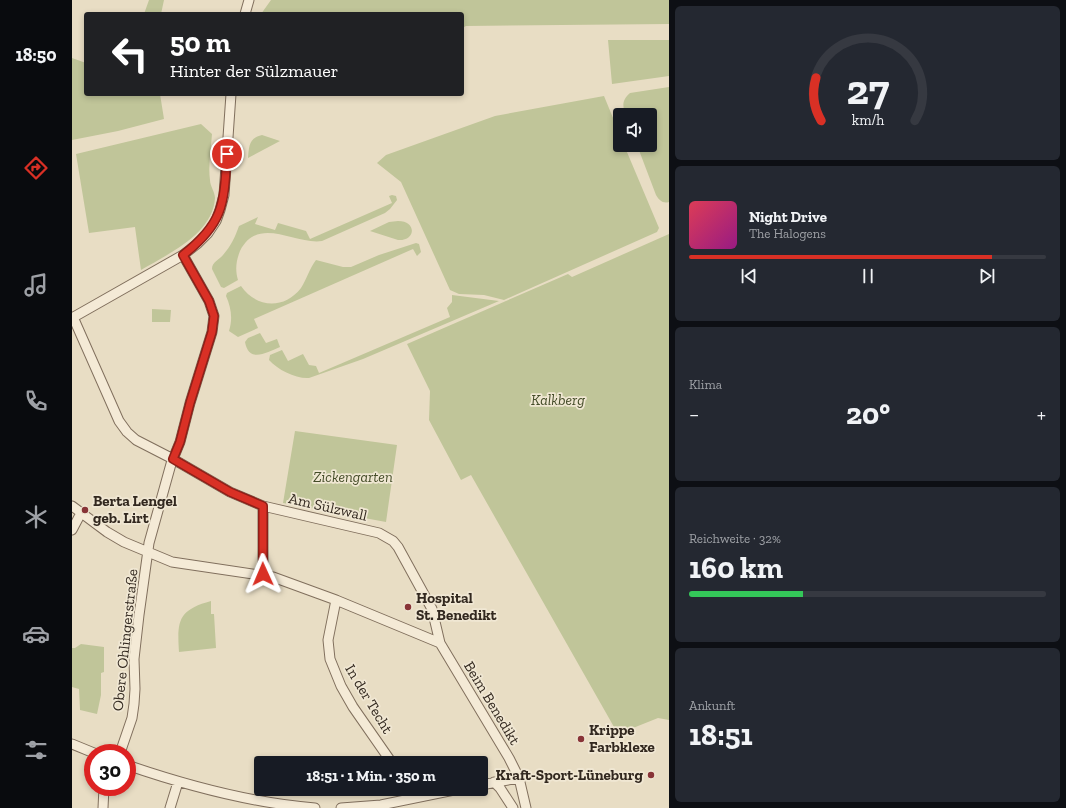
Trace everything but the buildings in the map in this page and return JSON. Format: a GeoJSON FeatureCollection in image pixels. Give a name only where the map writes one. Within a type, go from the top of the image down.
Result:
{"type":"FeatureCollection","features":[{"type":"Feature","properties":{"kind":"street"},"geometry":{"type":"LineString","coordinates":[[246,12],[249,0]]}},
{"type":"Feature","properties":{"kind":"street"},"geometry":{"type":"LineString","coordinates":[[72,318],[183,255],[208,233],[216,221],[224,195],[231,96]]}},
{"type":"Feature","properties":{"kind":"street","name":"Obere Ohlingerstraße"},"geometry":{"type":"LineString","coordinates":[[123,744],[132,718],[134,704],[134,659],[148,552],[173,459],[180,442],[190,403],[212,332],[214,316],[209,301],[183,255]]}},
{"type":"Feature","properties":{"kind":"street","name":"Am Sülzwall"},"geometry":{"type":"LineString","coordinates":[[72,318],[119,421],[127,432],[136,440],[173,459],[230,492],[263,506],[348,525],[379,533],[387,537]]}},
{"type":"Feature","properties":{"kind":"street"},"geometry":{"type":"LineString","coordinates":[[72,506],[107,532],[124,542],[172,562],[263,574],[273,577],[336,600],[440,643]]}},
{"type":"Feature","properties":{"kind":"street"},"geometry":{"type":"LineString","coordinates":[[263,506],[263,574]]}},
{"type":"Feature","properties":{"kind":"street"},"geometry":{"type":"LineString","coordinates":[[72,530],[81,513]]}},
{"type":"Feature","properties":{"kind":"street","name":"Beim Benedikt"},"geometry":{"type":"LineString","coordinates":[[387,537],[398,547],[429,603],[432,609],[440,643],[500,743],[519,778],[526,808]]}},
{"type":"Feature","properties":{"kind":"street","name":"In der Techt"},"geometry":{"type":"LineString","coordinates":[[336,600],[328,640],[330,660],[341,686],[387,756]]}},
{"type":"Feature","properties":{"kind":"street"},"geometry":{"type":"LineString","coordinates":[[72,744],[84,749]]}},
{"type":"Feature","properties":{"kind":"street"},"geometry":{"type":"LineString","coordinates":[[136,769],[178,782],[285,807],[315,808]]}},
{"type":"Feature","properties":{"kind":"street"},"geometry":{"type":"LineString","coordinates":[[488,783],[519,778]]}},
{"type":"Feature","properties":{"kind":"street"},"geometry":{"type":"LineString","coordinates":[[170,808],[178,782]]}},
{"type":"Feature","properties":{"kind":"street"},"geometry":{"type":"LineString","coordinates":[[494,782],[500,788],[513,808]]}},
{"type":"Feature","properties":{"kind":"street"},"geometry":{"type":"LineString","coordinates":[[103,808],[104,796]]}},
{"type":"Feature","properties":{"kind":"street"},"geometry":{"type":"LineString","coordinates":[[341,808],[381,804],[421,796]]}},
{"type":"Feature","properties":{"kind":"green space"},"geometry":{"type":"Polygon","coordinates":[[[149,0],[164,0],[161,12],[145,12],[149,0]]]}},
{"type":"Feature","properties":{"kind":"green space"},"geometry":{"type":"Polygon","coordinates":[[[271,0],[669,0],[669,24],[464,27],[464,12],[262,12],[271,0]]]}},
{"type":"Feature","properties":{"kind":"green space"},"geometry":{"type":"Polygon","coordinates":[[[608,40],[669,40],[669,76],[612,84],[608,40]]]}},
{"type":"Feature","properties":{"kind":"green space"},"geometry":{"type":"Polygon","coordinates":[[[72,58],[84,62],[84,96],[160,96],[164,119],[118,131],[72,140],[72,58]]]}},
{"type":"Feature","properties":{"kind":"green space"},"geometry":{"type":"Polygon","coordinates":[[[669,87],[669,202],[663,202],[656,195],[640,152],[657,152],[657,108],[624,108],[625,98],[630,93],[669,87]]]}},
{"type":"Feature","properties":{"kind":"green space"},"geometry":{"type":"Polygon","coordinates":[[[604,96],[613,118],[613,152],[627,152],[659,228],[657,232],[504,300],[484,295],[459,294],[450,290],[401,182],[377,163],[386,155],[495,116],[604,96]]]}},
{"type":"Feature","properties":{"kind":"green space"},"geometry":{"type":"Polygon","coordinates":[[[201,124],[212,134],[209,169],[210,182],[215,198],[212,211],[198,232],[187,242],[141,270],[135,227],[89,233],[76,154],[201,124]]]}},
{"type":"Feature","properties":{"kind":"green space"},"geometry":{"type":"Polygon","coordinates":[[[262,135],[280,141],[248,158],[250,143],[254,138],[262,135]]]}},
{"type":"Feature","properties":{"kind":"green space"},"geometry":{"type":"Polygon","coordinates":[[[389,196],[396,196],[397,200],[385,213],[322,241],[311,241],[278,234],[267,233],[257,235],[248,240],[240,251],[236,266],[238,280],[224,288],[221,287],[212,269],[214,263],[231,245],[239,226],[258,217],[255,224],[275,230],[278,223],[306,231],[310,239],[392,203],[389,196]]]}},
{"type":"Feature","properties":{"kind":"green space"},"geometry":{"type":"Polygon","coordinates":[[[398,221],[409,224],[411,227],[411,234],[404,239],[398,240],[370,231],[389,222],[398,221]]]}},
{"type":"Feature","properties":{"kind":"green space","name":"Kalkberg"},"geometry":{"type":"Polygon","coordinates":[[[669,234],[669,720],[658,718],[618,734],[471,475],[461,480],[429,420],[430,391],[407,344],[568,274],[572,277],[669,234]]]}},
{"type":"Feature","properties":{"kind":"green space"},"geometry":{"type":"Polygon","coordinates":[[[416,243],[419,244],[421,252],[417,256],[413,249],[254,319],[258,328],[238,337],[229,331],[231,313],[226,296],[227,293],[241,286],[254,299],[270,304],[278,303],[287,300],[301,288],[316,260],[343,267],[351,267],[379,255],[416,243]]]}},
{"type":"Feature","properties":{"kind":"green space"},"geometry":{"type":"Polygon","coordinates":[[[452,295],[499,301],[363,359],[309,378],[299,377],[288,373],[277,367],[269,360],[270,355],[282,350],[288,361],[303,354],[309,365],[316,366],[319,373],[450,317],[447,308],[452,302],[452,295]]]}},
{"type":"Feature","properties":{"kind":"green space"},"geometry":{"type":"Polygon","coordinates":[[[152,309],[171,310],[170,322],[152,322],[152,309]]]}},
{"type":"Feature","properties":{"kind":"green space"},"geometry":{"type":"Polygon","coordinates":[[[260,333],[266,343],[277,339],[280,347],[259,355],[250,353],[245,342],[248,338],[260,333]]]}},
{"type":"Feature","properties":{"kind":"green space","name":"Zickengarten"},"geometry":{"type":"Polygon","coordinates":[[[295,431],[397,445],[386,522],[283,503],[295,431]]]}},
{"type":"Feature","properties":{"kind":"green space"},"geometry":{"type":"Polygon","coordinates":[[[211,601],[211,614],[214,614],[216,648],[179,652],[179,632],[182,618],[192,608],[211,601]]]}},
{"type":"Feature","properties":{"kind":"green space"},"geometry":{"type":"Polygon","coordinates":[[[81,644],[104,647],[104,672],[101,673],[101,695],[97,714],[80,710],[79,689],[72,687],[72,648],[75,648],[81,644]]]}},
{"type":"Feature","properties":{"kind":"place","name":"Berta Lengel geb. Lirt"},"geometry":{"type":"Point","coordinates":[85,510]}},
{"type":"Feature","properties":{"kind":"place","name":"Hospital St. Benedikt"},"geometry":{"type":"Point","coordinates":[408,607]}},
{"type":"Feature","properties":{"kind":"place","name":"Krippe Farbklexe"},"geometry":{"type":"Point","coordinates":[581,739]}},
{"type":"Feature","properties":{"kind":"place","name":"Kraft-Sport-Lüneburg"},"geometry":{"type":"Point","coordinates":[651,775]}},
{"type":"Feature","properties":{"kind":"route"},"geometry":{"type":"LineString","coordinates":[[227,154],[224,195],[216,221],[208,233],[183,255],[209,301],[213,309],[214,316],[212,332],[190,403],[180,442],[173,459],[230,492],[263,506],[263,574]]}}]}
